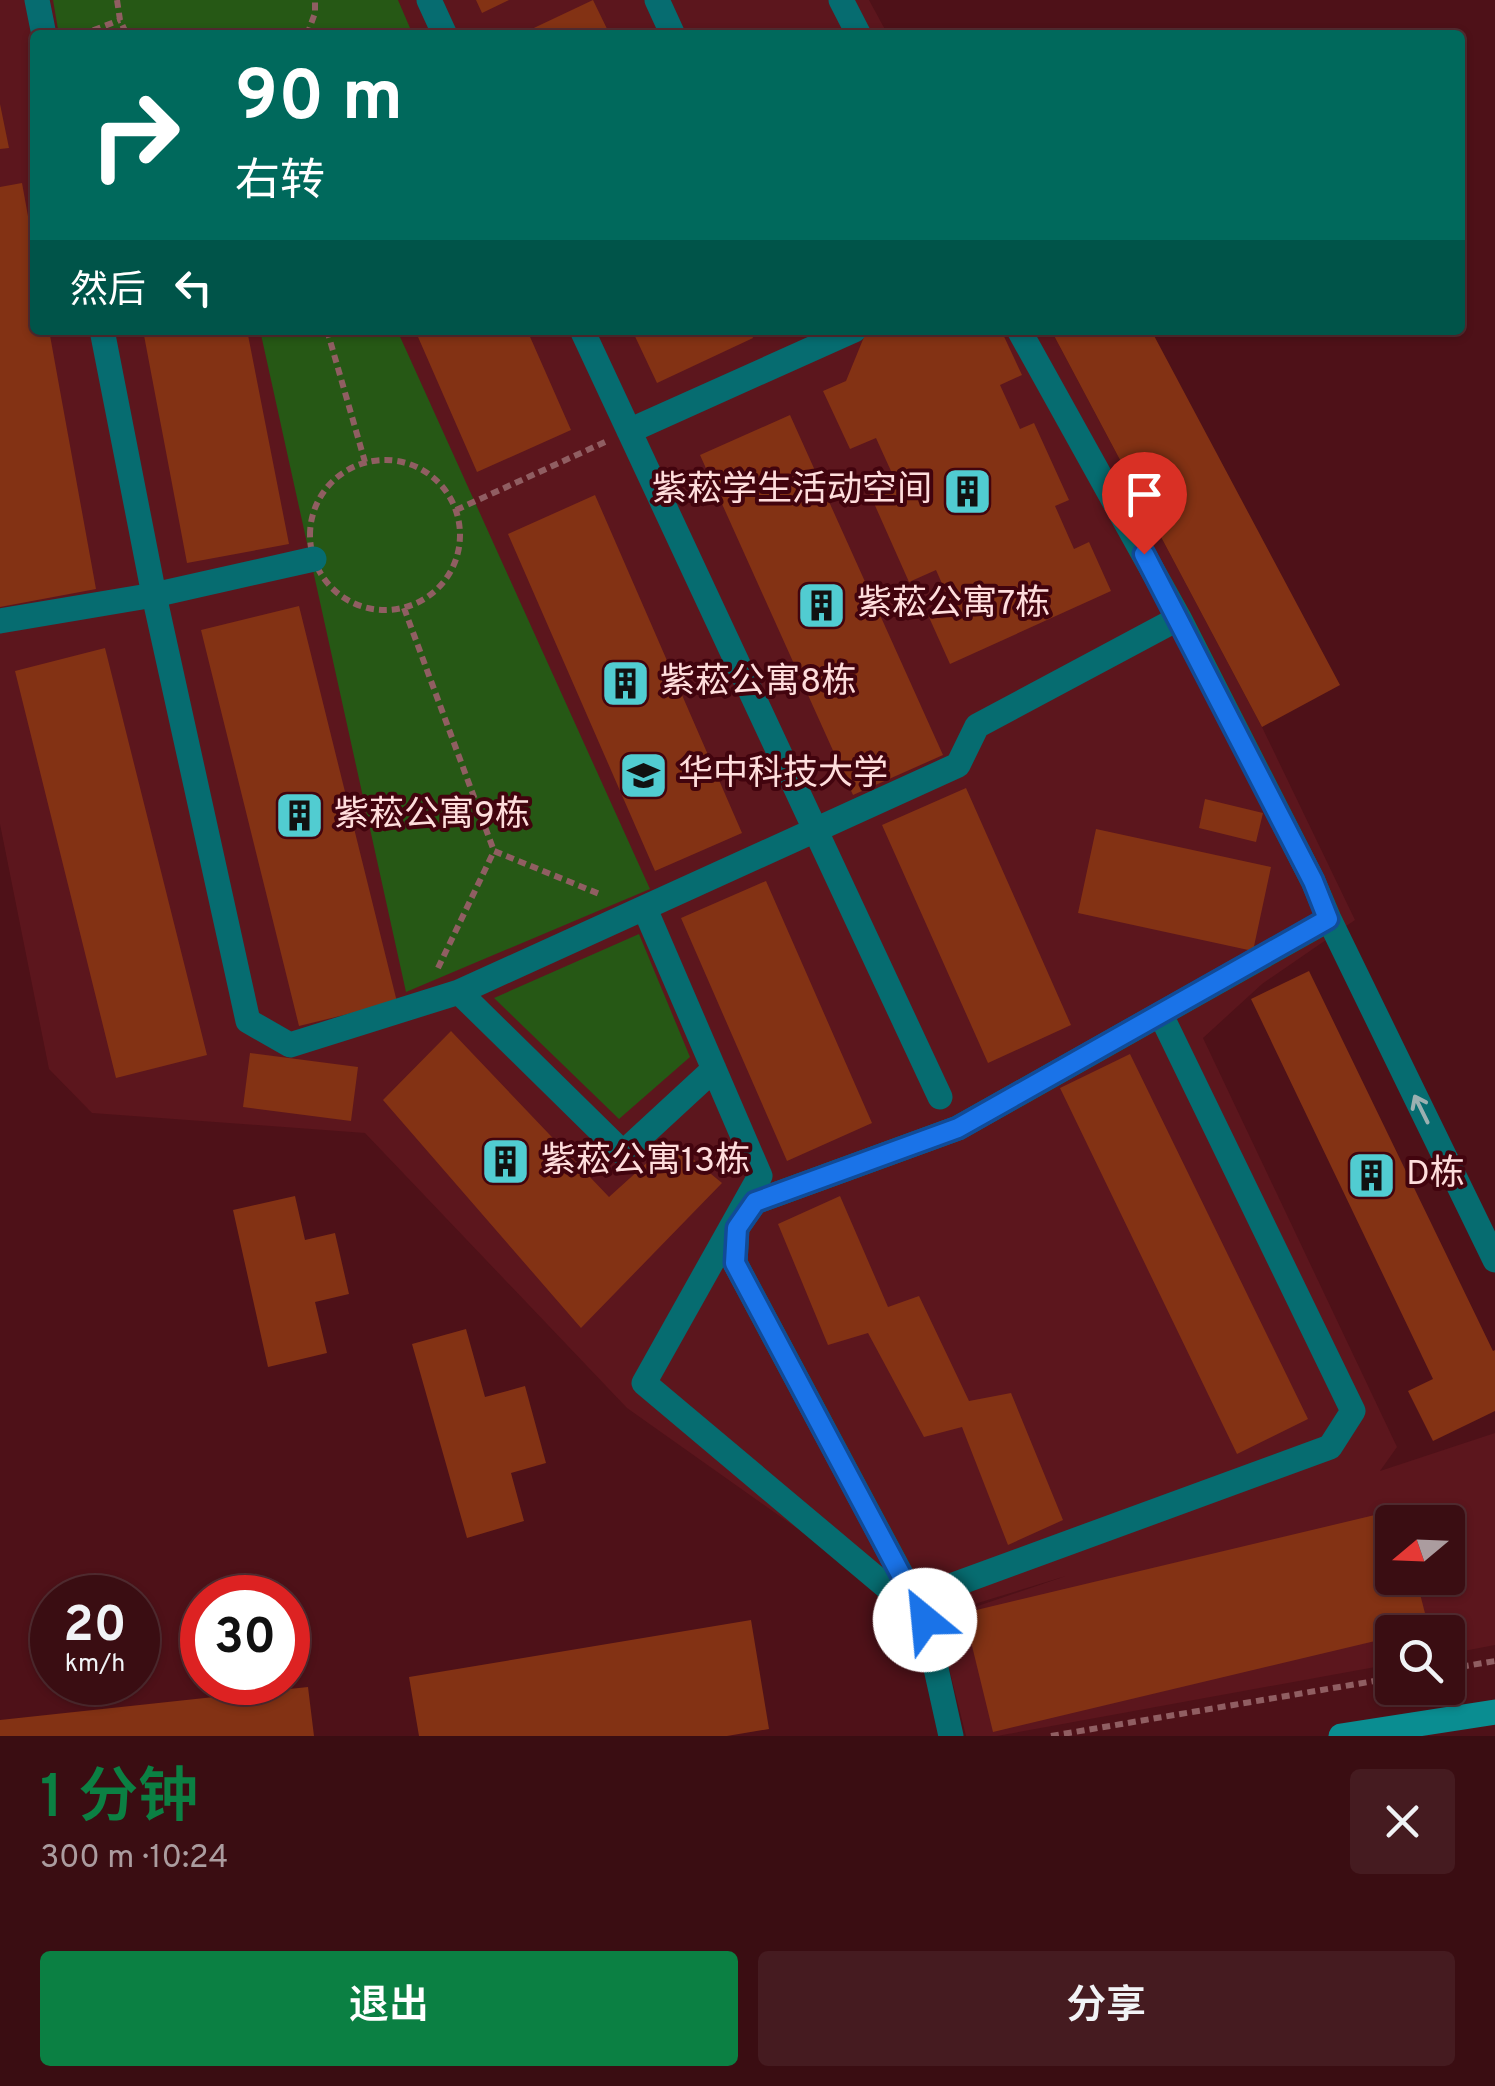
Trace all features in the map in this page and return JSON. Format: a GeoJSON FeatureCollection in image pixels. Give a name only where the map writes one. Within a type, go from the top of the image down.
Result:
{"type":"FeatureCollection","features":[{"type":"Feature","properties":{"kind":"main road"},"geometry":{"type":"LineString","coordinates":[[1341,1736],[1495,1712]]}},
{"type":"Feature","properties":{"kind":"street"},"geometry":{"type":"LineString","coordinates":[[37,0],[43,30]]}},
{"type":"Feature","properties":{"kind":"street"},"geometry":{"type":"LineString","coordinates":[[429,0],[443,30]]}},
{"type":"Feature","properties":{"kind":"street"},"geometry":{"type":"LineString","coordinates":[[657,0],[671,30]]}},
{"type":"Feature","properties":{"kind":"street"},"geometry":{"type":"LineString","coordinates":[[840,0],[856,30]]}},
{"type":"Feature","properties":{"kind":"street"},"geometry":{"type":"LineString","coordinates":[[103,335],[154,594],[248,1021],[290,1044],[459,992],[958,765],[976,726],[1179,618]]}},
{"type":"Feature","properties":{"kind":"street"},"geometry":{"type":"LineString","coordinates":[[584,335],[940,1097]]}},
{"type":"Feature","properties":{"kind":"street"},"geometry":{"type":"LineString","coordinates":[[629,431],[843,335]]}},
{"type":"Feature","properties":{"kind":"street"},"geometry":{"type":"LineString","coordinates":[[1022,335],[1179,618],[1313,881],[1495,1260]]}},
{"type":"Feature","properties":{"kind":"street"},"geometry":{"type":"LineString","coordinates":[[0,621],[154,594],[314,559]]}},
{"type":"Feature","properties":{"kind":"street"},"geometry":{"type":"LineString","coordinates":[[642,910],[760,1176],[644,1384],[925,1620]]}},
{"type":"Feature","properties":{"kind":"street"},"geometry":{"type":"LineString","coordinates":[[951,1736],[925,1620],[735,1263],[737,1228],[755,1202],[958,1128],[1328,919]]}},
{"type":"Feature","properties":{"kind":"street"},"geometry":{"type":"LineString","coordinates":[[459,992],[623,1153],[714,1069]]}},
{"type":"Feature","properties":{"kind":"street"},"geometry":{"type":"LineString","coordinates":[[925,1620],[945,1588],[1330,1447],[1353,1411],[1161,1015]]}},
{"type":"Feature","properties":{"kind":"path"},"geometry":{"type":"LineString","coordinates":[[117,0],[125,30]]}},
{"type":"Feature","properties":{"kind":"path"},"geometry":{"type":"LineString","coordinates":[[309,30],[315,0]]}},
{"type":"Feature","properties":{"kind":"path"},"geometry":{"type":"LineString","coordinates":[[94,30],[120,20]]}},
{"type":"Feature","properties":{"kind":"path"},"geometry":{"type":"LineString","coordinates":[[328,335],[365,462]]}},
{"type":"Feature","properties":{"kind":"path"},"geometry":{"type":"LineString","coordinates":[[456,510],[629,431]]}},
{"type":"Feature","properties":{"kind":"path"},"geometry":{"type":"LineString","coordinates":[[391,459],[422,469],[442,486],[456,510],[458,554],[447,578],[428,597],[404,608],[380,610],[354,604],[326,582],[314,559],[310,542],[312,516],[326,488],[345,470],[365,462],[391,459]]}},
{"type":"Feature","properties":{"kind":"path"},"geometry":{"type":"LineString","coordinates":[[404,608],[494,850],[420,1004]]}},
{"type":"Feature","properties":{"kind":"path"},"geometry":{"type":"LineString","coordinates":[[494,850],[642,910]]}},
{"type":"Feature","properties":{"kind":"path"},"geometry":{"type":"LineString","coordinates":[[1465,1666],[1495,1661]]}},
{"type":"Feature","properties":{"kind":"path"},"geometry":{"type":"LineString","coordinates":[[1051,1736],[1375,1681]]}},
{"type":"Feature","properties":{"kind":"shaded area","name":"华中科技大学"},"geometry":{"type":"Polygon","coordinates":[[[0,0],[869,0],[885,30],[30,30],[30,335],[1054,335],[1262,727],[1355,920],[1262,984],[1203,1038],[1397,1447],[1380,1471],[1495,1433],[1495,1645],[1465,1651],[1465,1615],[1375,1615],[1375,1667],[997,1736],[966,1736],[937,1620],[1066,1576],[925,1619],[627,1408],[365,1133],[92,1113],[49,1069],[0,824],[0,0]]]}},
{"type":"Feature","properties":{"kind":"green space"},"geometry":{"type":"Polygon","coordinates":[[[53,0],[398,0],[411,30],[58,30],[53,0]]]}},
{"type":"Feature","properties":{"kind":"green space"},"geometry":{"type":"Polygon","coordinates":[[[261,335],[399,335],[650,889],[406,992],[261,335]]]}},
{"type":"Feature","properties":{"kind":"green space"},"geometry":{"type":"Polygon","coordinates":[[[639,934],[690,1057],[619,1119],[494,998],[639,934]]]}},
{"type":"Feature","properties":{"kind":"building"},"geometry":{"type":"Polygon","coordinates":[[[476,0],[509,0],[482,13],[476,0]]]}},
{"type":"Feature","properties":{"kind":"building"},"geometry":{"type":"Polygon","coordinates":[[[593,0],[608,30],[530,30],[593,0]]]}},
{"type":"Feature","properties":{"kind":"building"},"geometry":{"type":"Polygon","coordinates":[[[0,104],[9,148],[0,149],[0,104]]]}},
{"type":"Feature","properties":{"kind":"building"},"geometry":{"type":"Polygon","coordinates":[[[22,183],[30,227],[30,335],[50,335],[96,589],[0,607],[0,187],[22,183]]]}},
{"type":"Feature","properties":{"kind":"building"},"geometry":{"type":"Polygon","coordinates":[[[144,335],[248,335],[289,544],[187,563],[144,335]]]}},
{"type":"Feature","properties":{"kind":"building"},"geometry":{"type":"Polygon","coordinates":[[[417,335],[529,335],[571,430],[477,472],[417,335]]]}},
{"type":"Feature","properties":{"kind":"building"},"geometry":{"type":"Polygon","coordinates":[[[634,335],[752,335],[753,338],[657,383],[634,335]]]}},
{"type":"Feature","properties":{"kind":"building","name":"紫菘学生活动空间"},"geometry":{"type":"Polygon","coordinates":[[[1003,335],[1022,375],[1000,385],[1020,429],[1034,423],[1069,500],[1055,506],[1074,549],[1089,542],[1111,591],[950,664],[928,615],[951,604],[936,570],[909,582],[865,483],[891,471],[876,438],[850,449],[823,391],[846,381],[864,337],[1003,335]]]}},
{"type":"Feature","properties":{"kind":"building"},"geometry":{"type":"Polygon","coordinates":[[[1054,335],[1154,335],[1340,685],[1262,727],[1054,335]]]}},
{"type":"Feature","properties":{"kind":"building","name":"紫菘公寓7栋"},"geometry":{"type":"Polygon","coordinates":[[[790,415],[943,755],[853,795],[700,455],[790,415]]]}},
{"type":"Feature","properties":{"kind":"building","name":"紫菘公寓8栋"},"geometry":{"type":"Polygon","coordinates":[[[595,495],[742,833],[655,871],[508,534],[595,495]]]}},
{"type":"Feature","properties":{"kind":"building","name":"紫菘公寓9栋"},"geometry":{"type":"Polygon","coordinates":[[[299,606],[397,1002],[299,1026],[201,630],[299,606]]]}},
{"type":"Feature","properties":{"kind":"building"},"geometry":{"type":"Polygon","coordinates":[[[105,648],[207,1055],[116,1078],[15,671],[105,648]]]}},
{"type":"Feature","properties":{"kind":"building"},"geometry":{"type":"Polygon","coordinates":[[[966,788],[1071,1025],[988,1063],[882,825],[966,788]]]}},
{"type":"Feature","properties":{"kind":"building"},"geometry":{"type":"Polygon","coordinates":[[[1205,799],[1263,813],[1256,842],[1199,828],[1205,799]]]}},
{"type":"Feature","properties":{"kind":"building"},"geometry":{"type":"Polygon","coordinates":[[[1096,829],[1271,867],[1253,951],[1078,913],[1096,829]]]}},
{"type":"Feature","properties":{"kind":"building"},"geometry":{"type":"Polygon","coordinates":[[[766,881],[872,1123],[787,1161],[681,918],[766,881]]]}},
{"type":"Feature","properties":{"kind":"building","name":"D栋"},"geometry":{"type":"Polygon","coordinates":[[[1309,971],[1495,1350],[1495,1411],[1433,1441],[1408,1391],[1433,1379],[1251,999],[1309,971]]]}},
{"type":"Feature","properties":{"kind":"building","name":"紫菘公寓13栋"},"geometry":{"type":"Polygon","coordinates":[[[451,1031],[609,1197],[671,1141],[722,1183],[581,1328],[383,1100],[451,1031]]]}},
{"type":"Feature","properties":{"kind":"building"},"geometry":{"type":"Polygon","coordinates":[[[250,1053],[358,1067],[351,1121],[243,1107],[250,1053]]]}},
{"type":"Feature","properties":{"kind":"building"},"geometry":{"type":"Polygon","coordinates":[[[1130,1054],[1308,1419],[1237,1454],[1060,1088],[1130,1054]]]}},
{"type":"Feature","properties":{"kind":"building"},"geometry":{"type":"Polygon","coordinates":[[[295,1196],[305,1240],[335,1233],[349,1294],[315,1302],[327,1353],[268,1367],[233,1210],[295,1196]]]}},
{"type":"Feature","properties":{"kind":"building"},"geometry":{"type":"Polygon","coordinates":[[[840,1196],[888,1307],[919,1296],[969,1401],[1011,1393],[1063,1520],[1008,1545],[962,1427],[924,1437],[868,1333],[828,1345],[778,1224],[840,1196]]]}},
{"type":"Feature","properties":{"kind":"building"},"geometry":{"type":"Polygon","coordinates":[[[466,1329],[485,1397],[525,1386],[546,1463],[511,1473],[524,1521],[467,1538],[412,1344],[466,1329]]]}},
{"type":"Feature","properties":{"kind":"building"},"geometry":{"type":"Polygon","coordinates":[[[1375,1515],[1375,1595],[1420,1595],[1425,1615],[1375,1615],[1375,1641],[993,1732],[964,1613],[1375,1515]]]}},
{"type":"Feature","properties":{"kind":"building"},"geometry":{"type":"Polygon","coordinates":[[[751,1620],[769,1729],[727,1736],[419,1736],[409,1677],[751,1620]]]}},
{"type":"Feature","properties":{"kind":"building"},"geometry":{"type":"Polygon","coordinates":[[[160,1703],[310,1703],[314,1736],[0,1736],[0,1720],[160,1703]]]}},
{"type":"Feature","properties":{"kind":"place","name":"紫菘学生活动空间"},"geometry":{"type":"Point","coordinates":[967,491]}},
{"type":"Feature","properties":{"kind":"place","name":"紫菘公寓7栋"},"geometry":{"type":"Point","coordinates":[822,605]}},
{"type":"Feature","properties":{"kind":"place","name":"紫菘公寓8栋"},"geometry":{"type":"Point","coordinates":[625,683]}},
{"type":"Feature","properties":{"kind":"place","name":"华中科技大学"},"geometry":{"type":"Point","coordinates":[643,775]}},
{"type":"Feature","properties":{"kind":"place","name":"紫菘公寓9栋"},"geometry":{"type":"Point","coordinates":[299,816]}},
{"type":"Feature","properties":{"kind":"place","name":"紫菘公寓13栋"},"geometry":{"type":"Point","coordinates":[506,1162]}},
{"type":"Feature","properties":{"kind":"place","name":"D栋"},"geometry":{"type":"Point","coordinates":[1371,1175]}},
{"type":"Feature","properties":{"kind":"route"},"geometry":{"type":"LineString","coordinates":[[925,1620],[735,1263],[737,1228],[755,1202],[958,1128],[1328,919],[1313,881],[1144,554]]}}]}
